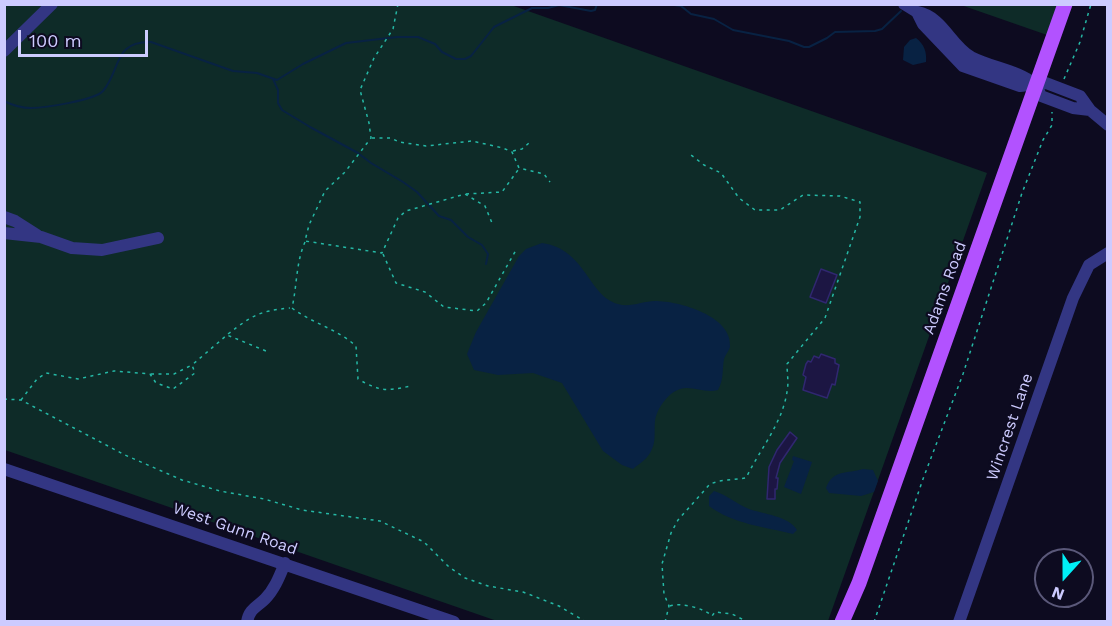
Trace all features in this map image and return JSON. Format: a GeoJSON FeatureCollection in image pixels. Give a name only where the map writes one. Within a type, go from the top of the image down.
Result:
{"type":"FeatureCollection","features":[{"type":"Feature","properties":{"kind":"main road","name":"Adams Road"},"geometry":{"type":"LineString","coordinates":[[842,621],[859,583],[1065,4]]}},
{"type":"Feature","properties":{"kind":"main road","name":"Adams Road"},"geometry":{"type":"LineString","coordinates":[[850,621],[859,583]]}},
{"type":"Feature","properties":{"kind":"street"},"geometry":{"type":"LineString","coordinates":[[4,51],[52,4]]}},
{"type":"Feature","properties":{"kind":"street"},"geometry":{"type":"LineString","coordinates":[[904,4],[917,12],[929,15],[961,56],[970,56],[1024,76],[1036,85],[1041,96],[1073,108],[1090,110]]}},
{"type":"Feature","properties":{"kind":"street"},"geometry":{"type":"LineString","coordinates":[[1036,85],[1046,83],[1080,96],[1090,110],[1107,125]]}},
{"type":"Feature","properties":{"kind":"street"},"geometry":{"type":"LineString","coordinates":[[4,217],[41,237],[72,248],[102,250],[158,238]]}},
{"type":"Feature","properties":{"kind":"street"},"geometry":{"type":"LineString","coordinates":[[4,233],[41,237]]}},
{"type":"Feature","properties":{"kind":"street","name":"Wincrest Lane"},"geometry":{"type":"LineString","coordinates":[[959,621],[1073,298],[1089,265],[1107,253]]}},
{"type":"Feature","properties":{"kind":"street","name":"West Gunn Road"},"geometry":{"type":"LineString","coordinates":[[4,469],[454,621]]}},
{"type":"Feature","properties":{"kind":"street"},"geometry":{"type":"LineString","coordinates":[[247,621],[251,610],[265,600],[274,587],[285,563]]}},
{"type":"Feature","properties":{"kind":"path"},"geometry":{"type":"LineString","coordinates":[[292,308],[300,253],[309,225],[325,191],[345,172],[371,138],[360,90],[374,57],[393,29],[398,4]]}},
{"type":"Feature","properties":{"kind":"path"},"geometry":{"type":"LineString","coordinates":[[1060,88],[1080,42],[1091,4]]}},
{"type":"Feature","properties":{"kind":"path"},"geometry":{"type":"LineString","coordinates":[[874,621],[923,479],[963,375],[1022,193],[1043,140],[1052,125],[1055,101]]}},
{"type":"Feature","properties":{"kind":"path"},"geometry":{"type":"LineString","coordinates":[[371,138],[392,138],[399,142],[426,146],[472,141],[512,152],[529,143]]}},
{"type":"Feature","properties":{"kind":"path"},"geometry":{"type":"LineString","coordinates":[[512,152],[519,168]]}},
{"type":"Feature","properties":{"kind":"path"},"geometry":{"type":"LineString","coordinates":[[666,621],[669,606],[664,594],[662,564],[671,533],[678,520],[710,484],[747,478],[755,459],[776,427],[788,392],[787,364],[825,318],[860,217],[860,202],[840,196],[803,195],[780,210],[755,210],[739,198],[721,173],[704,165],[691,155]]}},
{"type":"Feature","properties":{"kind":"path"},"geometry":{"type":"LineString","coordinates":[[519,168],[544,174],[550,182]]}},
{"type":"Feature","properties":{"kind":"path"},"geometry":{"type":"LineString","coordinates":[[516,250],[486,303],[477,311],[444,307],[425,292],[396,283],[382,253],[398,218],[406,211],[465,194],[502,192],[519,168]]}},
{"type":"Feature","properties":{"kind":"path"},"geometry":{"type":"LineString","coordinates":[[465,194],[485,206],[492,224]]}},
{"type":"Feature","properties":{"kind":"path"},"geometry":{"type":"LineString","coordinates":[[305,242],[382,253]]}},
{"type":"Feature","properties":{"kind":"path"},"geometry":{"type":"LineString","coordinates":[[21,400],[37,378],[46,373],[78,379],[114,371],[174,374],[192,364],[250,316],[263,311],[292,308],[303,316],[346,337],[356,346],[358,378],[388,391],[411,386]]}},
{"type":"Feature","properties":{"kind":"path"},"geometry":{"type":"LineString","coordinates":[[227,335],[266,351]]}},
{"type":"Feature","properties":{"kind":"path"},"geometry":{"type":"LineString","coordinates":[[150,374],[156,383],[173,388],[195,374],[192,364]]}},
{"type":"Feature","properties":{"kind":"path"},"geometry":{"type":"LineString","coordinates":[[4,399],[21,400],[125,455],[182,480],[302,510],[380,521],[424,542],[449,567],[465,578],[488,586],[523,592],[559,606],[586,621]]}},
{"type":"Feature","properties":{"kind":"path"},"geometry":{"type":"LineString","coordinates":[[669,606],[675,604],[707,612],[712,616],[716,612],[729,613],[748,621]]}},
{"type":"Feature","properties":{"kind":"green space"},"geometry":{"type":"Polygon","coordinates":[[[5,5],[511,5],[987,173],[828,621],[497,621],[5,450],[5,5]]]}},
{"type":"Feature","properties":{"kind":"green space"},"geometry":{"type":"Polygon","coordinates":[[[961,5],[1061,5],[1050,36],[961,5]]]}},
{"type":"Feature","properties":{"kind":"water"},"geometry":{"type":"Polygon","coordinates":[[[916,38],[924,48],[926,62],[913,65],[903,60],[904,47],[910,40],[916,38]]]}},
{"type":"Feature","properties":{"kind":"water"},"geometry":{"type":"Polygon","coordinates":[[[542,243],[557,247],[568,254],[600,292],[618,304],[632,305],[655,301],[690,307],[714,319],[729,336],[730,347],[724,359],[722,379],[718,390],[685,388],[667,397],[656,416],[652,449],[646,458],[633,469],[622,465],[603,451],[562,383],[533,373],[498,375],[474,370],[467,354],[476,332],[519,256],[526,249],[542,243]]]}},
{"type":"Feature","properties":{"kind":"water"},"geometry":{"type":"Polygon","coordinates":[[[793,456],[812,462],[801,494],[784,487],[794,461],[793,456]]]}},
{"type":"Feature","properties":{"kind":"water"},"geometry":{"type":"Polygon","coordinates":[[[863,469],[873,470],[878,481],[874,492],[861,496],[829,493],[826,488],[832,478],[841,473],[863,469]]]}},
{"type":"Feature","properties":{"kind":"water"},"geometry":{"type":"Polygon","coordinates":[[[714,491],[749,509],[782,519],[797,530],[793,534],[728,517],[709,506],[709,496],[714,491]]]}},
{"type":"Feature","properties":{"kind":"building"},"geometry":{"type":"Polygon","coordinates":[[[821,269],[837,275],[826,303],[810,297],[821,269]]]}},
{"type":"Feature","properties":{"kind":"building"},"geometry":{"type":"Polygon","coordinates":[[[821,354],[835,359],[835,363],[839,365],[835,385],[832,384],[827,398],[803,390],[806,364],[808,361],[811,362],[814,356],[819,358],[821,354]]]}},
{"type":"Feature","properties":{"kind":"building"},"geometry":{"type":"Polygon","coordinates":[[[790,432],[797,438],[780,463],[776,478],[778,478],[775,499],[767,499],[769,467],[777,450],[790,432]]]}},
{"type":"Feature","properties":{"kind":"waterway"},"geometry":{"type":"LineString","coordinates":[[4,101],[21,107],[38,108],[69,103],[98,94],[109,83],[124,52],[130,46],[139,43],[151,42],[233,71],[257,73],[277,80],[303,64],[346,43],[397,37],[418,37],[435,44],[442,52],[456,59],[465,59],[471,56],[494,27],[532,8],[559,5],[591,11],[595,10],[597,4]]}},
{"type":"Feature","properties":{"kind":"waterway"},"geometry":{"type":"LineString","coordinates":[[667,4],[681,6],[691,14],[714,19],[733,30],[789,41],[804,47],[809,47],[835,32],[882,29],[901,11]]}},
{"type":"Feature","properties":{"kind":"waterway"},"geometry":{"type":"LineString","coordinates":[[273,79],[278,90],[278,103],[282,110],[358,153],[417,192],[439,216],[451,220],[468,237],[482,245],[488,254],[486,264]]}}]}
